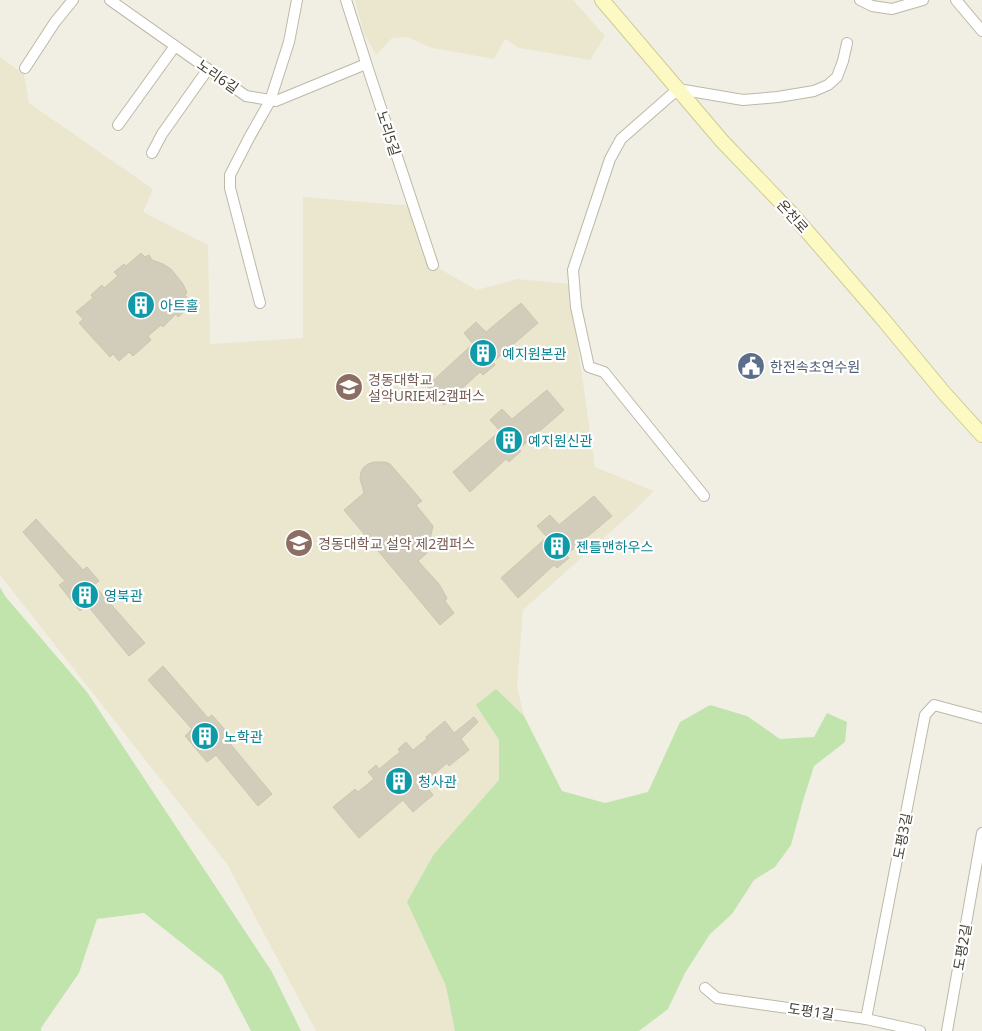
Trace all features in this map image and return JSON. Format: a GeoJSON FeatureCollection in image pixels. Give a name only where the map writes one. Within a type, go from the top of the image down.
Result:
{"type":"FeatureCollection","features":[{"type":"Feature","properties":{"kind":"street"},"geometry":{"type":"LineString","coordinates":[[25,68],[56,22],[74,0]]}},
{"type":"Feature","properties":{"kind":"street","name":"노리6길"},"geometry":{"type":"LineString","coordinates":[[110,0],[246,96],[276,101],[366,64]]}},
{"type":"Feature","properties":{"kind":"street"},"geometry":{"type":"LineString","coordinates":[[260,303],[230,188],[230,175],[270,100],[288,42],[296,0]]}},
{"type":"Feature","properties":{"kind":"street","name":"노리5길"},"geometry":{"type":"LineString","coordinates":[[346,0],[433,265]]}},
{"type":"Feature","properties":{"kind":"street","name":"온천로"},"geometry":{"type":"LineString","coordinates":[[602,0],[722,140],[805,229],[982,435]]}},
{"type":"Feature","properties":{"kind":"street"},"geometry":{"type":"LineString","coordinates":[[860,0],[872,6],[892,9],[924,0]]}},
{"type":"Feature","properties":{"kind":"street"},"geometry":{"type":"LineString","coordinates":[[956,0],[982,31]]}},
{"type":"Feature","properties":{"kind":"street"},"geometry":{"type":"LineString","coordinates":[[704,496],[604,372],[589,368],[576,307],[573,270],[610,159],[621,139],[678,89],[743,100],[814,91],[828,85],[837,77],[847,43]]}},
{"type":"Feature","properties":{"kind":"street"},"geometry":{"type":"LineString","coordinates":[[118,125],[175,46]]}},
{"type":"Feature","properties":{"kind":"street"},"geometry":{"type":"LineString","coordinates":[[152,153],[162,134],[208,69]]}},
{"type":"Feature","properties":{"kind":"street","name":"도평3길"},"geometry":{"type":"LineString","coordinates":[[866,1019],[925,715],[934,705],[982,718]]}},
{"type":"Feature","properties":{"kind":"street","name":"도평2길"},"geometry":{"type":"LineString","coordinates":[[947,1031],[982,833]]}},
{"type":"Feature","properties":{"kind":"street","name":"도평1길"},"geometry":{"type":"LineString","coordinates":[[705,988],[717,998],[866,1019],[920,1031]]}},
{"type":"Feature","properties":{"kind":"shaded area"},"geometry":{"type":"Polygon","coordinates":[[[355,0],[573,0],[605,36],[590,60],[519,48],[505,39],[494,59],[432,48],[407,37],[392,38],[376,55],[363,31],[355,0]]]}},
{"type":"Feature","properties":{"kind":"shaded area","name":"경동대학교 설악 제2캠퍼스"},"geometry":{"type":"Polygon","coordinates":[[[0,57],[24,74],[29,103],[153,189],[143,212],[208,245],[210,344],[303,338],[303,197],[413,206],[433,265],[477,290],[517,279],[569,284],[595,467],[654,491],[523,610],[517,687],[533,752],[506,1031],[316,1031],[227,864],[0,575],[0,57]]]}},
{"type":"Feature","properties":{"kind":"green space"},"geometry":{"type":"Polygon","coordinates":[[[0,587],[5,596],[87,692],[272,972],[301,1031],[251,1031],[222,975],[144,913],[97,919],[79,973],[41,1028],[41,1031],[0,1031],[0,587]]]}},
{"type":"Feature","properties":{"kind":"green space"},"geometry":{"type":"Polygon","coordinates":[[[496,689],[524,716],[562,791],[605,803],[648,792],[680,722],[710,705],[747,716],[780,739],[814,737],[827,713],[847,722],[845,742],[814,766],[791,845],[775,867],[754,880],[732,914],[710,934],[685,973],[668,1009],[639,1031],[455,1031],[446,986],[407,902],[434,854],[499,780],[499,740],[476,705],[496,689]]]}},
{"type":"Feature","properties":{"kind":"building","name":"아트홀"},"geometry":{"type":"Polygon","coordinates":[[[141,253],[145,257],[149,255],[152,260],[171,269],[183,284],[187,293],[185,295],[188,299],[185,302],[189,307],[178,317],[176,314],[163,327],[161,325],[148,336],[151,340],[133,356],[129,352],[119,361],[113,354],[110,357],[79,323],[83,319],[76,312],[93,298],[91,295],[102,285],[104,288],[118,276],[114,272],[124,264],[126,266],[141,253]]]}},
{"type":"Feature","properties":{"kind":"building","name":"예지원본관"},"geometry":{"type":"Polygon","coordinates":[[[521,303],[538,323],[493,362],[495,365],[483,375],[480,372],[444,405],[427,386],[473,344],[464,333],[476,322],[486,332],[521,303]]]}},
{"type":"Feature","properties":{"kind":"building","name":"예지원신관"},"geometry":{"type":"Polygon","coordinates":[[[547,390],[564,410],[519,449],[521,451],[509,462],[506,459],[470,492],[453,472],[500,431],[490,420],[502,409],[512,419],[547,390]]]}},
{"type":"Feature","properties":{"kind":"building"},"geometry":{"type":"Polygon","coordinates":[[[374,462],[390,464],[422,501],[416,505],[433,526],[427,553],[418,561],[439,584],[447,598],[445,601],[454,613],[440,625],[344,510],[364,493],[360,478],[361,472],[368,464],[374,462]]]}},
{"type":"Feature","properties":{"kind":"building","name":"젠틀맨하우스"},"geometry":{"type":"Polygon","coordinates":[[[594,496],[612,516],[566,555],[569,558],[557,568],[554,565],[518,598],[501,578],[547,537],[537,526],[550,515],[559,525],[594,496]]]}},
{"type":"Feature","properties":{"kind":"building","name":"영북관"},"geometry":{"type":"Polygon","coordinates":[[[36,519],[83,570],[87,567],[99,581],[94,585],[145,643],[129,656],[87,605],[80,611],[59,585],[65,581],[23,532],[36,519]]]}},
{"type":"Feature","properties":{"kind":"building","name":"노학관"},"geometry":{"type":"Polygon","coordinates":[[[163,666],[208,718],[212,715],[227,732],[223,735],[272,794],[258,806],[216,755],[207,762],[185,736],[192,729],[148,680],[163,666]]]}},
{"type":"Feature","properties":{"kind":"building","name":"청사관"},"geometry":{"type":"Polygon","coordinates":[[[474,717],[478,722],[461,739],[469,750],[449,766],[447,763],[424,783],[433,795],[413,812],[403,800],[359,838],[333,807],[355,789],[358,792],[374,779],[368,772],[376,765],[379,769],[400,752],[398,749],[406,742],[413,750],[445,721],[454,733],[474,717]]]}},
{"type":"Feature","properties":{"kind":"place","name":"아트홀"},"geometry":{"type":"Point","coordinates":[141,305]}},
{"type":"Feature","properties":{"kind":"place","name":"예지원본관"},"geometry":{"type":"Point","coordinates":[483,353]}},
{"type":"Feature","properties":{"kind":"place","name":"한전속초연수원"},"geometry":{"type":"Point","coordinates":[751,366]}},
{"type":"Feature","properties":{"kind":"place","name":"경동대학교 설악URIE제2캠퍼스"},"geometry":{"type":"Point","coordinates":[349,387]}},
{"type":"Feature","properties":{"kind":"place","name":"예지원신관"},"geometry":{"type":"Point","coordinates":[509,440]}},
{"type":"Feature","properties":{"kind":"place","name":"경동대학교 설악 제2캠퍼스"},"geometry":{"type":"Point","coordinates":[299,543]}},
{"type":"Feature","properties":{"kind":"place","name":"젠틀맨하우스"},"geometry":{"type":"Point","coordinates":[557,546]}},
{"type":"Feature","properties":{"kind":"place","name":"영북관"},"geometry":{"type":"Point","coordinates":[85,595]}},
{"type":"Feature","properties":{"kind":"place","name":"노학관"},"geometry":{"type":"Point","coordinates":[205,736]}},
{"type":"Feature","properties":{"kind":"place","name":"청사관"},"geometry":{"type":"Point","coordinates":[399,781]}}]}
